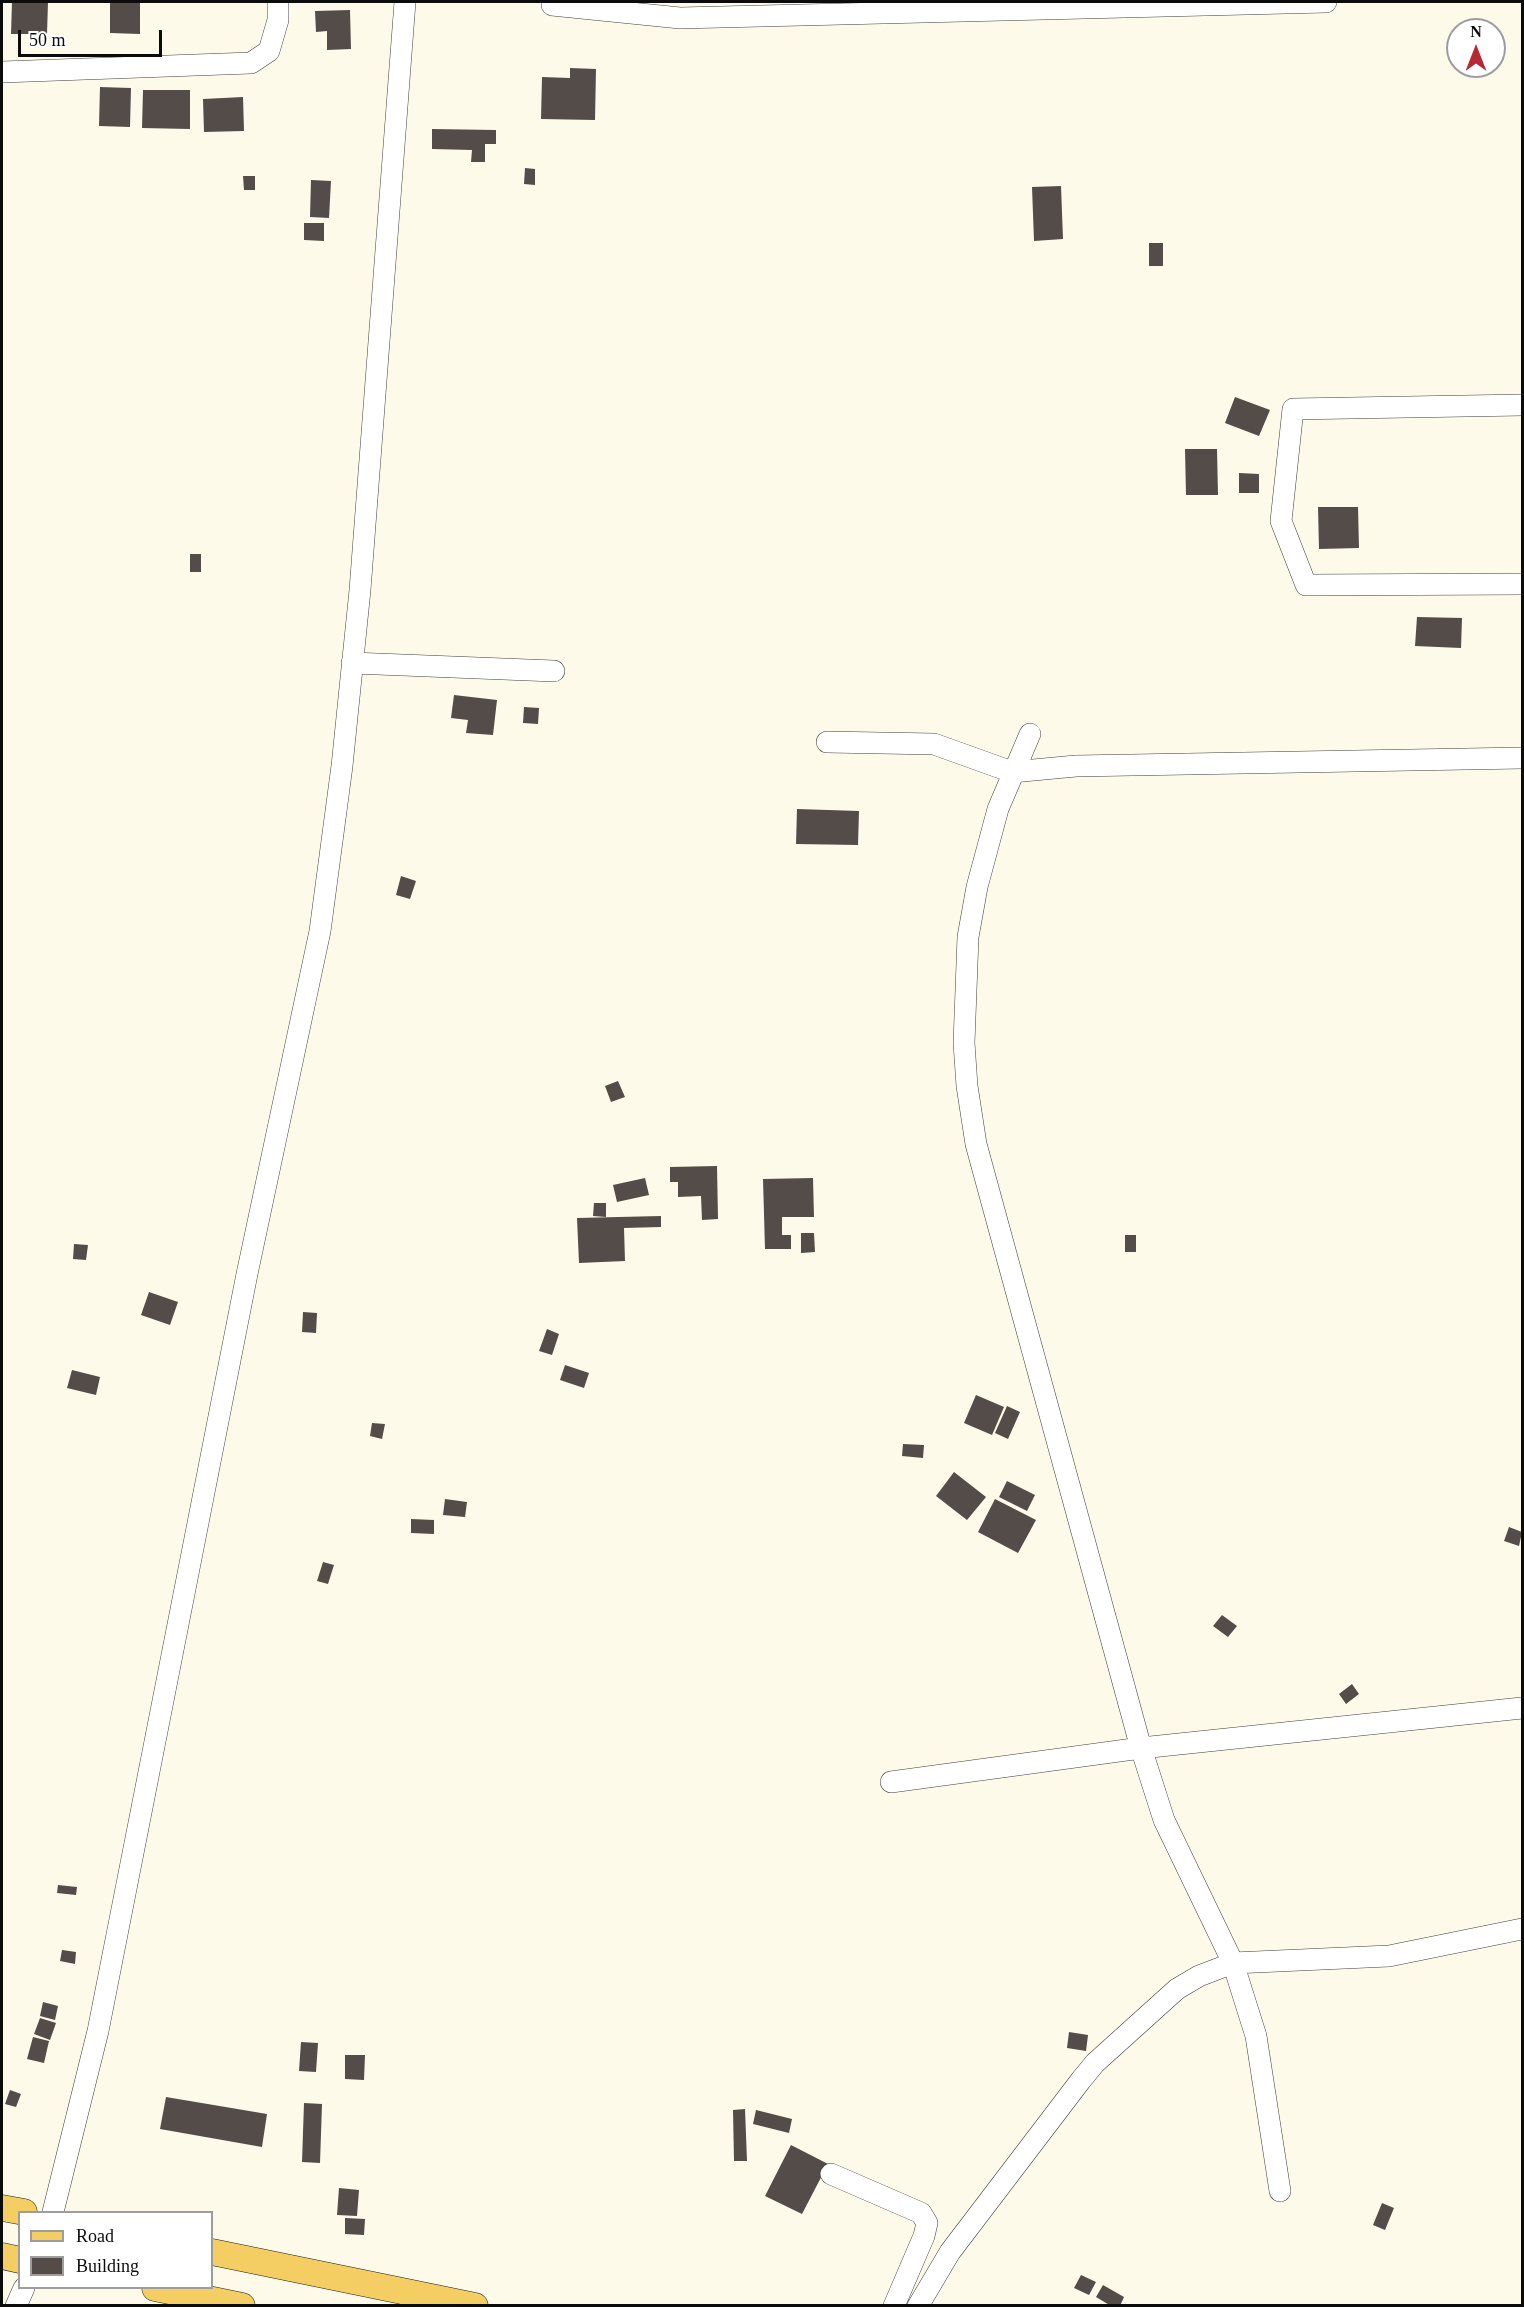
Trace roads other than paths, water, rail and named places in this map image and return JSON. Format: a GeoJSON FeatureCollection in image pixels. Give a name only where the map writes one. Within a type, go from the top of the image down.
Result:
{"type":"FeatureCollection","features":[{"type":"Feature","properties":{"kind":"main road"},"geometry":{"type":"LineString","coordinates":[[2,2208],[18,2211]]}},
{"type":"Feature","properties":{"kind":"main road"},"geometry":{"type":"LineString","coordinates":[[213,2252],[475,2306]]}},
{"type":"Feature","properties":{"kind":"main road"},"geometry":{"type":"LineString","coordinates":[[2,2256],[18,2260]]}},
{"type":"Feature","properties":{"kind":"main road"},"geometry":{"type":"LineString","coordinates":[[160,2289],[242,2306]]}},
{"type":"Feature","properties":{"kind":"street"},"geometry":{"type":"LineString","coordinates":[[2,72],[251,63],[269,51],[278,20],[278,2]]}},
{"type":"Feature","properties":{"kind":"street"},"geometry":{"type":"LineString","coordinates":[[52,2211],[98,2031],[247,1274],[320,931],[342,766],[352,663],[405,2]]}},
{"type":"Feature","properties":{"kind":"street"},"geometry":{"type":"LineString","coordinates":[[552,2],[552,5],[680,18],[734,9],[1326,2]]}},
{"type":"Feature","properties":{"kind":"street"},"geometry":{"type":"LineString","coordinates":[[1522,405],[1293,409],[1281,521],[1306,585],[1522,584]]}},
{"type":"Feature","properties":{"kind":"street"},"geometry":{"type":"LineString","coordinates":[[352,663],[554,671]]}},
{"type":"Feature","properties":{"kind":"street"},"geometry":{"type":"LineString","coordinates":[[1030,734],[998,809],[977,887],[968,937],[964,994],[964,1043],[967,1086],[976,1144],[1141,1748],[1164,1820],[1233,1963],[1256,2036],[1280,2191]]}},
{"type":"Feature","properties":{"kind":"street"},"geometry":{"type":"LineString","coordinates":[[827,742],[934,744],[1012,772],[1076,766],[1522,758]]}},
{"type":"Feature","properties":{"kind":"street"},"geometry":{"type":"LineString","coordinates":[[891,1782],[1141,1748],[1522,1708]]}},
{"type":"Feature","properties":{"kind":"street"},"geometry":{"type":"LineString","coordinates":[[918,2306],[951,2252],[1095,2063],[1177,1989],[1198,1976],[1233,1963],[1389,1956],[1522,1929]]}},
{"type":"Feature","properties":{"kind":"street"},"geometry":{"type":"LineString","coordinates":[[831,2174],[921,2213],[927,2223],[924,2236],[894,2306]]}},
{"type":"Feature","properties":{"kind":"street"},"geometry":{"type":"LineString","coordinates":[[16,2306],[24,2289]]}}]}
